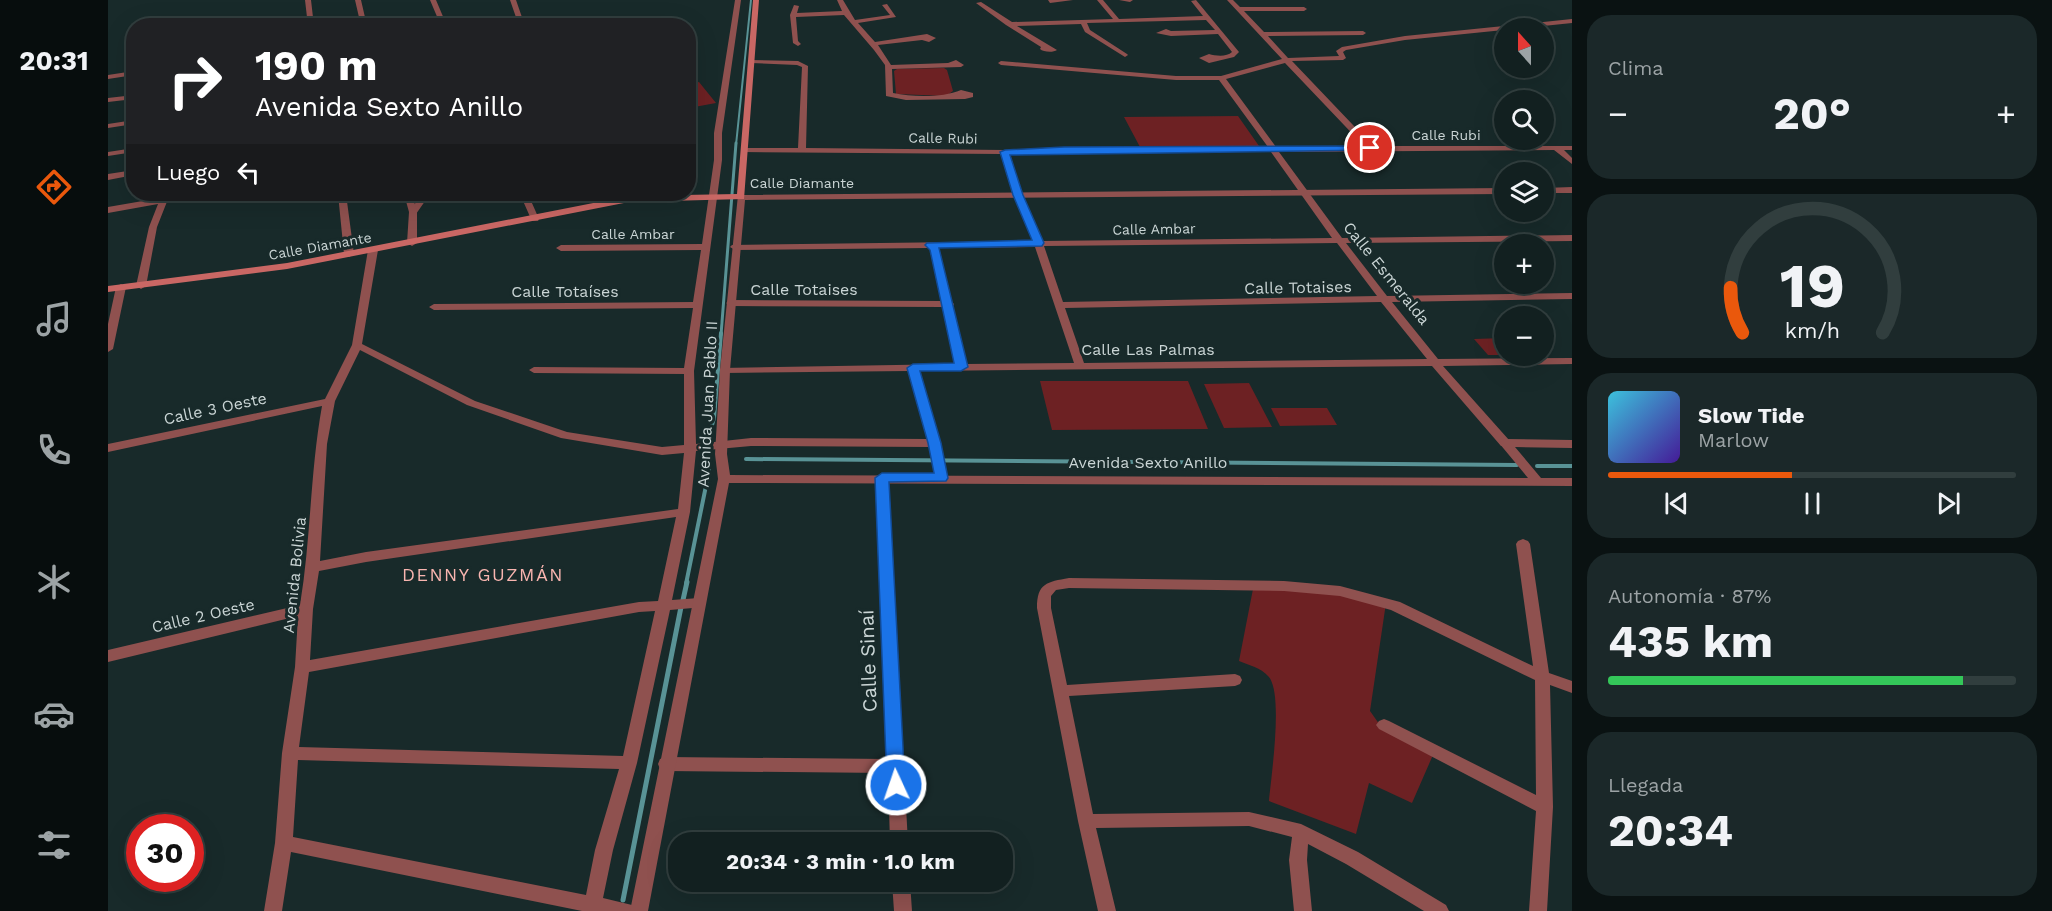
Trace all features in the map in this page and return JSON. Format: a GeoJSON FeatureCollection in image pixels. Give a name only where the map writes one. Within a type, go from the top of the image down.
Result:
{"type":"FeatureCollection","features":[{"type":"Feature","properties":{"kind":"main road","name":"Avenida Juan Pablo II"},"geometry":{"type":"LineString","coordinates":[[734,197],[745,150],[756,0]]}},
{"type":"Feature","properties":{"kind":"main road","name":"Calle Diamante"},"geometry":{"type":"LineString","coordinates":[[696,198],[734,197]]}},
{"type":"Feature","properties":{"kind":"main road","name":"Calle Diamante"},"geometry":{"type":"LineString","coordinates":[[108,289],[257,271],[535,219],[607,201]]}},
{"type":"Feature","properties":{"kind":"street"},"geometry":{"type":"LineString","coordinates":[[308,0],[310,18]]}},
{"type":"Feature","properties":{"kind":"street"},"geometry":{"type":"LineString","coordinates":[[358,0],[362,18]]}},
{"type":"Feature","properties":{"kind":"street"},"geometry":{"type":"LineString","coordinates":[[433,0],[441,18]]}},
{"type":"Feature","properties":{"kind":"street"},"geometry":{"type":"LineString","coordinates":[[513,0],[519,18]]}},
{"type":"Feature","properties":{"kind":"street"},"geometry":{"type":"LineString","coordinates":[[592,908],[604,850],[629,763],[684,512],[690,450],[689,370],[718,160],[718,133],[738,0]]}},
{"type":"Feature","properties":{"kind":"street"},"geometry":{"type":"LineString","coordinates":[[832,0],[833,14]]}},
{"type":"Feature","properties":{"kind":"street"},"geometry":{"type":"LineString","coordinates":[[840,0],[844,14]]}},
{"type":"Feature","properties":{"kind":"street"},"geometry":{"type":"LineString","coordinates":[[1047,1],[1070,0]]}},
{"type":"Feature","properties":{"kind":"street"},"geometry":{"type":"LineString","coordinates":[[1092,0],[1108,20]]}},
{"type":"Feature","properties":{"kind":"street"},"geometry":{"type":"LineString","coordinates":[[1100,0],[1117,20]]}},
{"type":"Feature","properties":{"kind":"street"},"geometry":{"type":"LineString","coordinates":[[1122,0],[1130,0]]}},
{"type":"Feature","properties":{"kind":"street"},"geometry":{"type":"LineString","coordinates":[[1186,0],[1195,0],[1206,18],[1236,52],[1232,56],[1214,58]]}},
{"type":"Feature","properties":{"kind":"street"},"geometry":{"type":"LineString","coordinates":[[1230,0],[1370,148]]}},
{"type":"Feature","properties":{"kind":"street"},"geometry":{"type":"LineString","coordinates":[[974,1],[1045,47]]}},
{"type":"Feature","properties":{"kind":"street"},"geometry":{"type":"LineString","coordinates":[[855,22],[894,16],[885,5]]}},
{"type":"Feature","properties":{"kind":"street"},"geometry":{"type":"LineString","coordinates":[[796,6],[793,15],[795,42],[798,44]]}},
{"type":"Feature","properties":{"kind":"street"},"geometry":{"type":"LineString","coordinates":[[1239,9],[1304,9]]}},
{"type":"Feature","properties":{"kind":"street"},"geometry":{"type":"LineString","coordinates":[[793,15],[844,14],[855,22],[889,67],[889,94],[906,98],[958,96]]}},
{"type":"Feature","properties":{"kind":"street"},"geometry":{"type":"LineString","coordinates":[[1008,24],[1206,18]]}},
{"type":"Feature","properties":{"kind":"street"},"geometry":{"type":"LineString","coordinates":[[1083,21],[1087,30],[1125,55]]}},
{"type":"Feature","properties":{"kind":"street"},"geometry":{"type":"LineString","coordinates":[[1001,63],[1176,78],[1221,78],[1289,62],[1291,59],[1343,58],[1340,49],[1405,38],[1572,21]]}},
{"type":"Feature","properties":{"kind":"street"},"geometry":{"type":"LineString","coordinates":[[1171,33],[1218,32]]}},
{"type":"Feature","properties":{"kind":"street"},"geometry":{"type":"LineString","coordinates":[[1263,34],[1363,33]]}},
{"type":"Feature","properties":{"kind":"street"},"geometry":{"type":"LineString","coordinates":[[873,44],[922,38]]}},
{"type":"Feature","properties":{"kind":"street"},"geometry":{"type":"LineString","coordinates":[[751,61],[805,66],[802,150]]}},
{"type":"Feature","properties":{"kind":"street"},"geometry":{"type":"LineString","coordinates":[[889,67],[949,65]]}},
{"type":"Feature","properties":{"kind":"street"},"geometry":{"type":"LineString","coordinates":[[108,76],[126,74]]}},
{"type":"Feature","properties":{"kind":"street","name":"Calle Esmeralda"},"geometry":{"type":"LineString","coordinates":[[1221,78],[1241,101],[1338,240],[1437,363],[1537,481]]}},
{"type":"Feature","properties":{"kind":"street"},"geometry":{"type":"LineString","coordinates":[[108,100],[126,98]]}},
{"type":"Feature","properties":{"kind":"street"},"geometry":{"type":"LineString","coordinates":[[108,126],[126,123]]}},
{"type":"Feature","properties":{"kind":"street"},"geometry":{"type":"LineString","coordinates":[[1556,148],[1572,162]]}},
{"type":"Feature","properties":{"kind":"street","name":"Calle Rubi"},"geometry":{"type":"LineString","coordinates":[[745,150],[1005,152],[1572,148]]}},
{"type":"Feature","properties":{"kind":"street"},"geometry":{"type":"LineString","coordinates":[[108,154],[126,151]]}},
{"type":"Feature","properties":{"kind":"street"},"geometry":{"type":"LineString","coordinates":[[1005,152],[1018,195],[1061,305],[1080,366]]}},
{"type":"Feature","properties":{"kind":"street"},"geometry":{"type":"LineString","coordinates":[[108,177],[126,174]]}},
{"type":"Feature","properties":{"kind":"street"},"geometry":{"type":"LineString","coordinates":[[1554,190],[1572,190]]}},
{"type":"Feature","properties":{"kind":"street","name":"Calle Diamante"},"geometry":{"type":"LineString","coordinates":[[734,197],[1494,191]]}},
{"type":"Feature","properties":{"kind":"street","name":"Avenida Juan Pablo II"},"geometry":{"type":"LineString","coordinates":[[639,911],[666,764],[724,479],[721,445],[724,370],[735,247],[734,197]]}},
{"type":"Feature","properties":{"kind":"street"},"geometry":{"type":"LineString","coordinates":[[108,210],[147,201]]}},
{"type":"Feature","properties":{"kind":"street"},"geometry":{"type":"LineString","coordinates":[[141,286],[153,226],[163,201]]}},
{"type":"Feature","properties":{"kind":"street"},"geometry":{"type":"LineString","coordinates":[[343,201],[349,254]]}},
{"type":"Feature","properties":{"kind":"street"},"geometry":{"type":"LineString","coordinates":[[410,201],[413,212],[412,243]]}},
{"type":"Feature","properties":{"kind":"street"},"geometry":{"type":"LineString","coordinates":[[413,212],[421,201]]}},
{"type":"Feature","properties":{"kind":"street"},"geometry":{"type":"LineString","coordinates":[[527,201],[535,219]]}},
{"type":"Feature","properties":{"kind":"street","name":"Calle Ambar"},"geometry":{"type":"LineString","coordinates":[[735,247],[1572,238]]}},
{"type":"Feature","properties":{"kind":"street"},"geometry":{"type":"LineString","coordinates":[[930,245],[935,249],[949,304],[961,367]]}},
{"type":"Feature","properties":{"kind":"street","name":"Calle Ambar"},"geometry":{"type":"LineString","coordinates":[[561,248],[706,247]]}},
{"type":"Feature","properties":{"kind":"street","name":"Avenida Bolivia"},"geometry":{"type":"LineString","coordinates":[[273,911],[284,843],[290,753],[313,567],[321,444],[329,401],[357,345],[373,250]]}},
{"type":"Feature","properties":{"kind":"street"},"geometry":{"type":"LineString","coordinates":[[108,349],[121,287]]}},
{"type":"Feature","properties":{"kind":"street","name":"Calle Totaises"},"geometry":{"type":"LineString","coordinates":[[1061,305],[1572,296]]}},
{"type":"Feature","properties":{"kind":"street","name":"Calle Totaises"},"geometry":{"type":"LineString","coordinates":[[731,303],[949,304]]}},
{"type":"Feature","properties":{"kind":"street","name":"Calle Totaíses"},"geometry":{"type":"LineString","coordinates":[[434,307],[697,305]]}},
{"type":"Feature","properties":{"kind":"street"},"geometry":{"type":"LineString","coordinates":[[357,345],[471,403],[565,435],[662,451],[690,450],[751,442],[935,447]]}},
{"type":"Feature","properties":{"kind":"street","name":"Calle Las Palmas"},"geometry":{"type":"LineString","coordinates":[[724,370],[1572,361]]}},
{"type":"Feature","properties":{"kind":"street"},"geometry":{"type":"LineString","coordinates":[[913,368],[940,472]]}},
{"type":"Feature","properties":{"kind":"street"},"geometry":{"type":"LineString","coordinates":[[534,370],[689,370]]}},
{"type":"Feature","properties":{"kind":"street","name":"Calle 3 Oeste"},"geometry":{"type":"LineString","coordinates":[[108,448],[329,401]]}},
{"type":"Feature","properties":{"kind":"street"},"geometry":{"type":"LineString","coordinates":[[1505,443],[1572,444]]}},
{"type":"Feature","properties":{"kind":"street","name":"Avenida Sexto Anillo"},"geometry":{"type":"LineString","coordinates":[[724,479],[882,478],[940,472],[1572,482]]}},
{"type":"Feature","properties":{"kind":"street","name":"Calle Sinaí"},"geometry":{"type":"LineString","coordinates":[[882,478],[898,832]]}},
{"type":"Feature","properties":{"kind":"street"},"geometry":{"type":"LineString","coordinates":[[313,567],[366,557],[684,512]]}},
{"type":"Feature","properties":{"kind":"street"},"geometry":{"type":"LineString","coordinates":[[1523,544],[1542,677],[1545,807],[1538,911]]}},
{"type":"Feature","properties":{"kind":"street"},"geometry":{"type":"LineString","coordinates":[[1107,911],[1086,821],[1044,608],[1044,595],[1052,586],[1069,583],[1284,585],[1340,591],[1395,606],[1542,677],[1572,687]]}},
{"type":"Feature","properties":{"kind":"street"},"geometry":{"type":"LineString","coordinates":[[302,667],[663,604],[699,603]]}},
{"type":"Feature","properties":{"kind":"street","name":"Calle 2 Oeste"},"geometry":{"type":"LineString","coordinates":[[108,656],[306,609]]}},
{"type":"Feature","properties":{"kind":"street"},"geometry":{"type":"LineString","coordinates":[[1061,691],[1234,680]]}},
{"type":"Feature","properties":{"kind":"street"},"geometry":{"type":"LineString","coordinates":[[1384,725],[1545,807]]}},
{"type":"Feature","properties":{"kind":"street"},"geometry":{"type":"LineString","coordinates":[[290,753],[629,763]]}},
{"type":"Feature","properties":{"kind":"street"},"geometry":{"type":"LineString","coordinates":[[666,764],[895,766]]}},
{"type":"Feature","properties":{"kind":"street"},"geometry":{"type":"LineString","coordinates":[[1086,821],[1249,819],[1301,832],[1352,858],[1440,911]]}},
{"type":"Feature","properties":{"kind":"street"},"geometry":{"type":"LineString","coordinates":[[1301,832],[1298,860],[1303,911]]}},
{"type":"Feature","properties":{"kind":"street"},"geometry":{"type":"LineString","coordinates":[[284,843],[592,908],[626,911]]}},
{"type":"Feature","properties":{"kind":"street"},"geometry":{"type":"LineString","coordinates":[[902,892],[903,911]]}},
{"type":"Feature","properties":{"kind":"shaded area"},"geometry":{"type":"Polygon","coordinates":[[[944,68],[947,70],[953,91],[946,96],[896,94],[894,71],[897,69],[944,68]]]}},
{"type":"Feature","properties":{"kind":"shaded area"},"geometry":{"type":"Polygon","coordinates":[[[699,82],[716,103],[696,107],[696,83],[699,82]]]}},
{"type":"Feature","properties":{"kind":"shaded area"},"geometry":{"type":"Polygon","coordinates":[[[1238,116],[1259,146],[1140,147],[1124,117],[1238,116]]]}},
{"type":"Feature","properties":{"kind":"shaded area"},"geometry":{"type":"Polygon","coordinates":[[[1494,338],[1494,355],[1488,355],[1474,339],[1494,338]]]}},
{"type":"Feature","properties":{"kind":"shaded area"},"geometry":{"type":"Polygon","coordinates":[[[1040,381],[1188,381],[1208,429],[1052,430],[1040,381]]]}},
{"type":"Feature","properties":{"kind":"shaded area"},"geometry":{"type":"Polygon","coordinates":[[[1249,383],[1272,427],[1224,428],[1204,384],[1249,383]]]}},
{"type":"Feature","properties":{"kind":"shaded area"},"geometry":{"type":"Polygon","coordinates":[[[1271,408],[1327,408],[1337,425],[1280,426],[1271,408]]]}},
{"type":"Feature","properties":{"kind":"shaded area"},"geometry":{"type":"Polygon","coordinates":[[[1253,589],[1306,589],[1386,603],[1370,711],[1382,728],[1436,748],[1412,803],[1369,783],[1356,834],[1269,801],[1276,716],[1273,685],[1262,671],[1239,661],[1253,589]]]}},
{"type":"Feature","properties":{"kind":"waterway"},"geometry":{"type":"LineString","coordinates":[[736,145],[751,0]]}},
{"type":"Feature","properties":{"kind":"waterway"},"geometry":{"type":"LineString","coordinates":[[721,335],[736,143]]}},
{"type":"Feature","properties":{"kind":"waterway"},"geometry":{"type":"LineString","coordinates":[[708,439],[714,418],[721,333]]}},
{"type":"Feature","properties":{"kind":"waterway"},"geometry":{"type":"LineString","coordinates":[[686,584],[709,471],[709,457]]}},
{"type":"Feature","properties":{"kind":"waterway"},"geometry":{"type":"LineString","coordinates":[[746,459],[1517,465]]}},
{"type":"Feature","properties":{"kind":"waterway"},"geometry":{"type":"LineString","coordinates":[[1537,466],[1572,466]]}},
{"type":"Feature","properties":{"kind":"waterway"},"geometry":{"type":"LineString","coordinates":[[683,600],[687,582]]}},
{"type":"Feature","properties":{"kind":"waterway"},"geometry":{"type":"LineString","coordinates":[[623,900],[681,607]]}},
{"type":"Feature","properties":{"kind":"district","name":"DENNY GUZMÁN"},"geometry":{"type":"Point","coordinates":[483,575]}},
{"type":"Feature","properties":{"kind":"route"},"geometry":{"type":"LineString","coordinates":[[896,785],[882,478],[941,478],[934,443],[913,368],[961,367],[949,304],[935,249],[930,245],[1038,243],[1018,195],[1005,152],[1370,148]]}}]}
